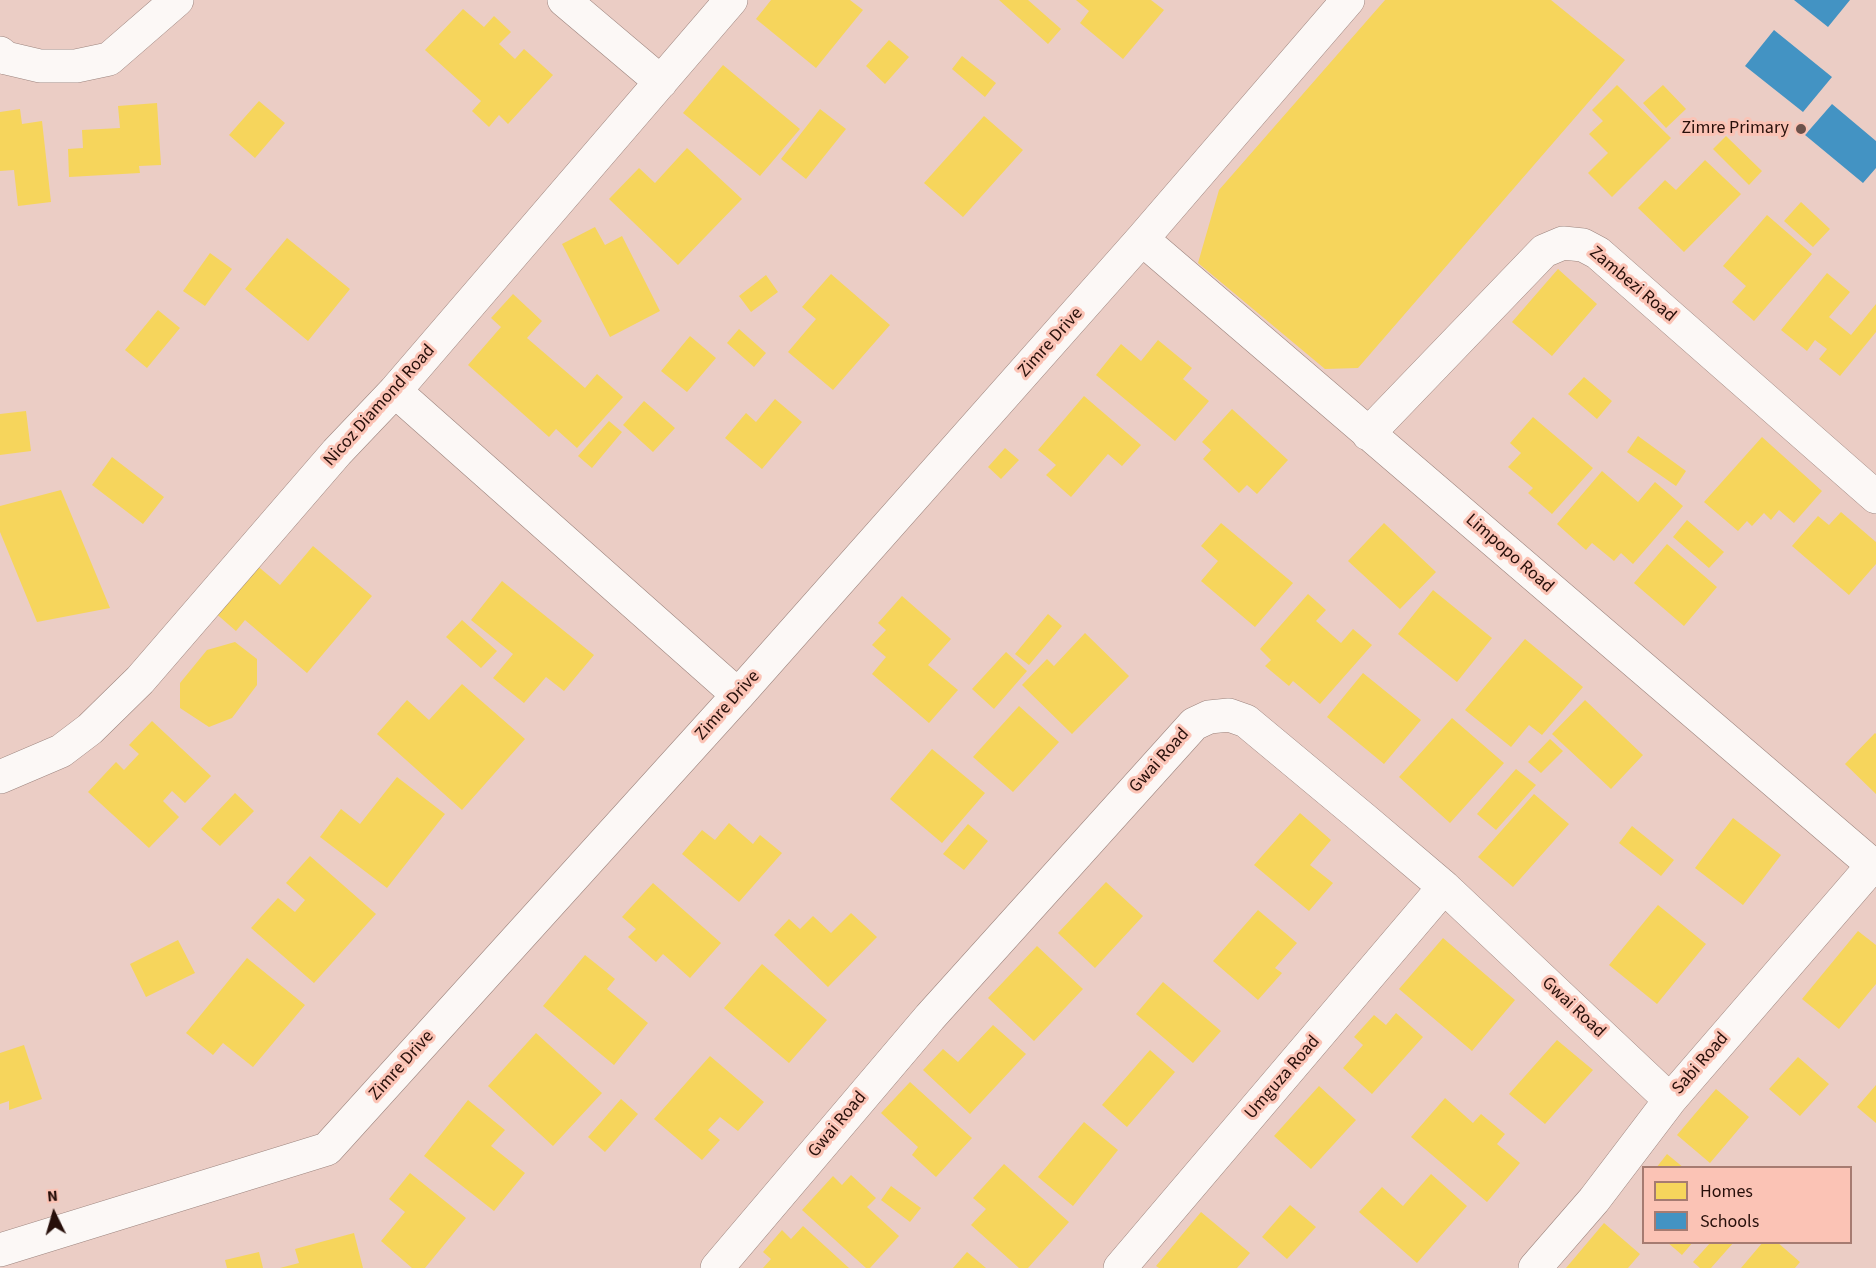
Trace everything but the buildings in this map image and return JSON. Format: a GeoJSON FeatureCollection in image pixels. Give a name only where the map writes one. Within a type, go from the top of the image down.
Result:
{"type":"FeatureCollection","features":[{"type":"Feature","properties":{"kind":"street"},"geometry":{"type":"LineString","coordinates":[[0,53],[6,58],[40,66],[76,66],[108,58],[177,0]]}},
{"type":"Feature","properties":{"kind":"street"},"geometry":{"type":"LineString","coordinates":[[564,0],[662,82]]}},
{"type":"Feature","properties":{"kind":"street","name":"Nicoz Diamond Road"},"geometry":{"type":"LineString","coordinates":[[0,777],[61,751],[90,729],[132,688],[337,452],[395,391],[731,0]]}},
{"type":"Feature","properties":{"kind":"street","name":"Zimre Drive"},"geometry":{"type":"LineString","coordinates":[[0,1250],[327,1149],[738,695],[1142,239],[1348,0]]}},
{"type":"Feature","properties":{"kind":"street","name":"Limpopo Road"},"geometry":{"type":"LineString","coordinates":[[1142,239],[1875,867]]}},
{"type":"Feature","properties":{"kind":"street","name":"Zambezi Road"},"geometry":{"type":"LineString","coordinates":[[1368,434],[1544,251],[1563,243],[1583,245],[1599,253],[1876,497]]}},
{"type":"Feature","properties":{"kind":"street"},"geometry":{"type":"LineString","coordinates":[[395,391],[738,695]]}},
{"type":"Feature","properties":{"kind":"street","name":"Gwai Road"},"geometry":{"type":"LineString","coordinates":[[717,1268],[930,1017],[1194,724],[1209,717],[1229,715],[1246,721],[1444,887],[1670,1100]]}},
{"type":"Feature","properties":{"kind":"street","name":"Sabi Road"},"geometry":{"type":"LineString","coordinates":[[1535,1268],[1594,1200],[1670,1100],[1875,867]]}},
{"type":"Feature","properties":{"kind":"street","name":"Umguza Road"},"geometry":{"type":"LineString","coordinates":[[1120,1268],[1444,887]]}},
{"type":"Feature","properties":{"kind":"place","name":"Zimre Primary"},"geometry":{"type":"Point","coordinates":[1801,129]}}]}
